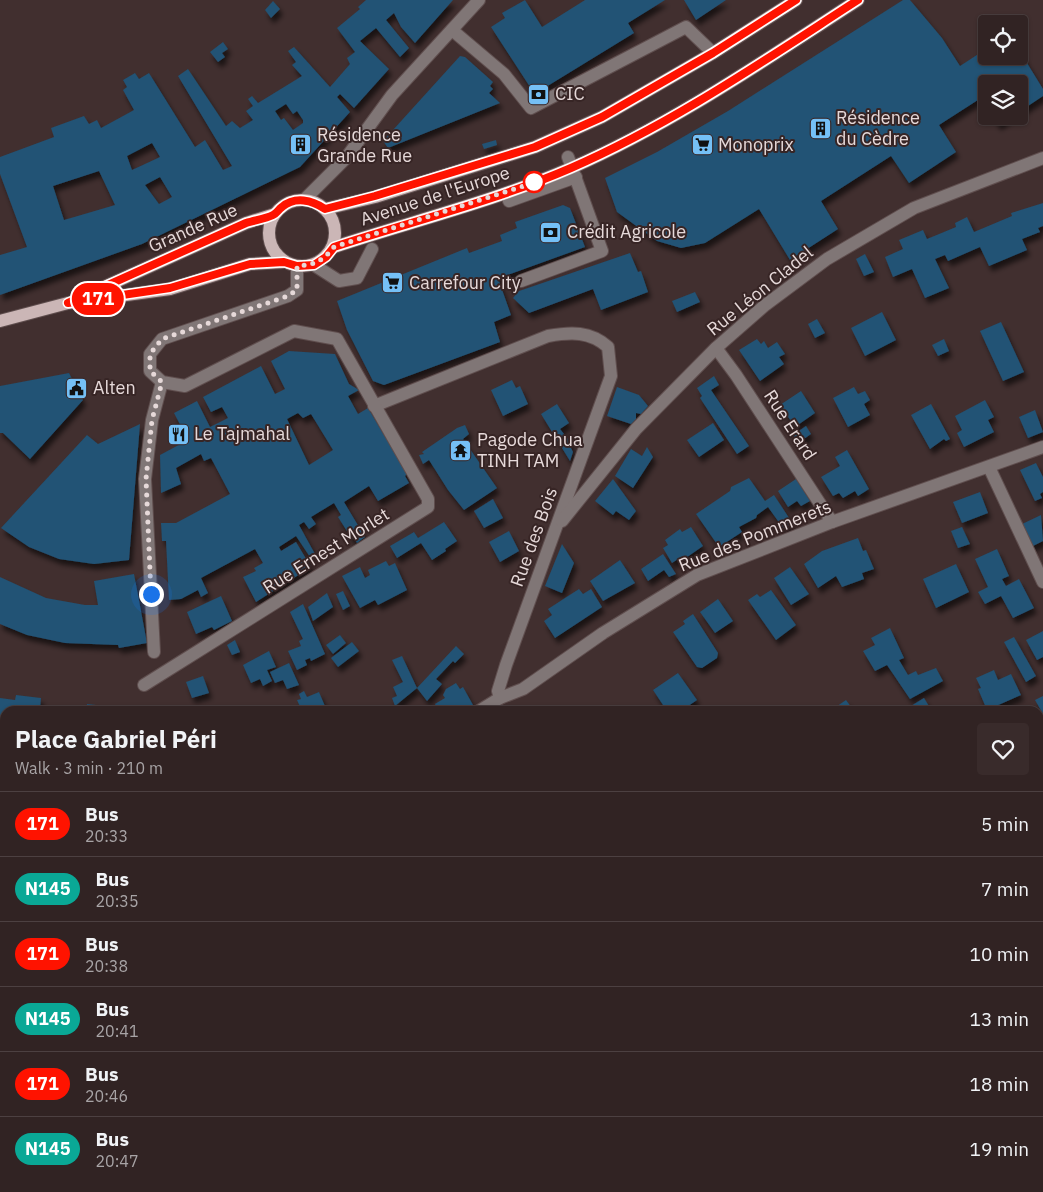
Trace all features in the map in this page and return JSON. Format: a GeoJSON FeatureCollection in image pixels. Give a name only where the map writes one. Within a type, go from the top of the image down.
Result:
{"type":"FeatureCollection","features":[{"type":"Feature","properties":{"kind":"main road","name":"Avenue de l'Europe"},"geometry":{"type":"LineString","coordinates":[[325,209],[375,196],[535,147],[602,117],[713,53],[796,0]]}},
{"type":"Feature","properties":{"kind":"main road","name":"Avenue de l'Europe"},"geometry":{"type":"LineString","coordinates":[[334,247],[539,181],[572,167],[659,125],[858,0]]}},
{"type":"Feature","properties":{"kind":"main road"},"geometry":{"type":"LineString","coordinates":[[304,200],[315,203],[325,209],[335,226],[334,247],[326,257],[314,265],[297,266],[284,262],[274,252],[269,240],[269,227],[275,214],[283,206],[293,201],[304,200]]}},
{"type":"Feature","properties":{"kind":"main road","name":"Grande Rue"},"geometry":{"type":"LineString","coordinates":[[68,303],[246,223],[275,214]]}},
{"type":"Feature","properties":{"kind":"main road","name":"Grande Rue"},"geometry":{"type":"LineString","coordinates":[[0,321],[68,303],[170,288],[250,264],[284,262]]}},
{"type":"Feature","properties":{"kind":"street"},"geometry":{"type":"LineString","coordinates":[[304,200],[346,158],[392,95],[479,0]]}},
{"type":"Feature","properties":{"kind":"street"},"geometry":{"type":"LineString","coordinates":[[452,30],[504,74],[531,108],[686,27],[713,53]]}},
{"type":"Feature","properties":{"kind":"street","name":"Rue Léon Cladel"},"geometry":{"type":"LineString","coordinates":[[556,529],[636,429],[716,348],[764,306],[827,259],[906,213],[1043,158]]}},
{"type":"Feature","properties":{"kind":"street"},"geometry":{"type":"LineString","coordinates":[[509,201],[572,167],[602,251],[521,281]]}},
{"type":"Feature","properties":{"kind":"street"},"geometry":{"type":"LineString","coordinates":[[314,265],[339,281],[357,278],[372,249]]}},
{"type":"Feature","properties":{"kind":"street"},"geometry":{"type":"LineString","coordinates":[[297,266],[297,290],[288,296],[162,339],[150,354],[150,371],[162,382],[185,386],[294,331],[337,339],[374,406]]}},
{"type":"Feature","properties":{"kind":"street","name":"Rue des Bois"},"geometry":{"type":"LineString","coordinates":[[374,406],[548,336],[568,332],[598,338],[608,347],[611,376],[506,665],[498,690],[500,698]]}},
{"type":"Feature","properties":{"kind":"street","name":"Rue Erard"},"geometry":{"type":"LineString","coordinates":[[716,348],[736,375],[832,522]]}},
{"type":"Feature","properties":{"kind":"street"},"geometry":{"type":"LineString","coordinates":[[154,652],[146,479],[152,420],[162,382]]}},
{"type":"Feature","properties":{"kind":"street","name":"Rue Ernest Morlet"},"geometry":{"type":"LineString","coordinates":[[144,685],[428,507],[428,499],[374,406]]}},
{"type":"Feature","properties":{"kind":"street","name":"Rue des Pommerets"},"geometry":{"type":"LineString","coordinates":[[500,698],[523,689],[603,633],[697,575],[832,522],[1043,447]]}},
{"type":"Feature","properties":{"kind":"street"},"geometry":{"type":"LineString","coordinates":[[988,467],[1043,582]]}},
{"type":"Feature","properties":{"kind":"street"},"geometry":{"type":"LineString","coordinates":[[487,706],[500,698]]}},
{"type":"Feature","properties":{"kind":"building"},"geometry":{"type":"Polygon","coordinates":[[[366,0],[453,0],[415,43],[401,27],[394,13],[386,20],[409,48],[400,57],[376,28],[360,41],[389,69],[354,108],[340,94],[337,97],[350,112],[300,167],[142,244],[0,295],[0,255],[27,247],[0,174],[0,157],[54,137],[51,128],[84,116],[89,124],[97,120],[101,128],[134,110],[123,90],[127,87],[123,80],[135,73],[139,79],[149,73],[195,147],[205,140],[223,170],[232,166],[178,76],[188,69],[226,126],[232,121],[240,128],[253,120],[246,111],[253,106],[248,99],[252,96],[258,103],[302,76],[292,65],[296,62],[288,51],[294,47],[330,87],[350,64],[347,58],[355,52],[337,28],[360,9],[358,7],[366,0]],[[286,104],[275,111],[281,120],[284,118],[293,130],[303,123],[297,111],[293,114],[286,104]],[[152,143],[127,156],[132,170],[160,157],[152,143]],[[99,171],[53,186],[64,220],[115,205],[99,171]],[[160,177],[145,185],[159,204],[172,197],[160,177]]]}},
{"type":"Feature","properties":{"kind":"building"},"geometry":{"type":"Polygon","coordinates":[[[525,0],[542,27],[585,0],[665,0],[628,23],[634,33],[541,90],[532,90],[491,27],[505,18],[502,13],[525,0]]]}},
{"type":"Feature","properties":{"kind":"building"},"geometry":{"type":"Polygon","coordinates":[[[684,0],[726,0],[696,20],[684,0]]]}},
{"type":"Feature","properties":{"kind":"building","name":"Résidence du Cèdre"},"geometry":{"type":"Polygon","coordinates":[[[903,0],[910,0],[942,38],[960,66],[978,54],[978,65],[1028,65],[1043,89],[1043,96],[1028,106],[1028,75],[978,75],[978,100],[939,125],[956,152],[909,183],[891,156],[821,201],[838,229],[790,260],[759,209],[705,243],[681,248],[657,241],[617,212],[605,178],[657,152],[728,111],[903,0]]]}},
{"type":"Feature","properties":{"kind":"building"},"geometry":{"type":"Polygon","coordinates":[[[273,1],[280,9],[271,18],[265,10],[273,1]]]}},
{"type":"Feature","properties":{"kind":"building"},"geometry":{"type":"Polygon","coordinates":[[[223,42],[228,49],[222,53],[225,57],[218,62],[210,52],[223,42]]]}},
{"type":"Feature","properties":{"kind":"building"},"geometry":{"type":"Polygon","coordinates":[[[460,56],[465,57],[493,82],[490,86],[493,89],[489,93],[500,103],[388,148],[383,141],[460,56]]]}},
{"type":"Feature","properties":{"kind":"building"},"geometry":{"type":"Polygon","coordinates":[[[496,140],[497,145],[484,149],[482,144],[496,140]]]}},
{"type":"Feature","properties":{"kind":"building"},"geometry":{"type":"Polygon","coordinates":[[[1043,203],[1043,226],[1038,228],[1040,232],[1022,239],[1027,250],[989,266],[980,247],[948,261],[945,255],[935,259],[949,288],[925,298],[912,269],[893,277],[885,257],[903,249],[899,240],[923,230],[927,239],[956,227],[955,223],[967,217],[974,232],[1012,216],[1011,213],[1043,203]]]}},
{"type":"Feature","properties":{"kind":"building"},"geometry":{"type":"Polygon","coordinates":[[[563,205],[570,208],[585,247],[502,277],[499,281],[511,315],[494,322],[500,342],[384,385],[373,381],[347,330],[337,301],[467,248],[469,253],[502,241],[500,235],[517,228],[515,222],[563,205]]]}},
{"type":"Feature","properties":{"kind":"building"},"geometry":{"type":"Polygon","coordinates":[[[630,253],[638,272],[641,271],[648,292],[601,310],[593,289],[529,313],[513,298],[519,291],[630,253]]]}},
{"type":"Feature","properties":{"kind":"building"},"geometry":{"type":"Polygon","coordinates":[[[865,254],[874,272],[864,276],[856,259],[865,254]]]}},
{"type":"Feature","properties":{"kind":"building"},"geometry":{"type":"Polygon","coordinates":[[[695,292],[700,302],[677,312],[672,301],[695,292]]]}},
{"type":"Feature","properties":{"kind":"building"},"geometry":{"type":"Polygon","coordinates":[[[882,312],[896,340],[865,356],[851,328],[882,312]]]}},
{"type":"Feature","properties":{"kind":"building"},"geometry":{"type":"Polygon","coordinates":[[[817,319],[825,333],[815,338],[808,324],[817,319]]]}},
{"type":"Feature","properties":{"kind":"building"},"geometry":{"type":"Polygon","coordinates":[[[1001,322],[1024,372],[1003,381],[980,331],[1001,322]]]}},
{"type":"Feature","properties":{"kind":"building"},"geometry":{"type":"Polygon","coordinates":[[[757,339],[761,344],[764,341],[768,348],[777,342],[785,354],[779,357],[784,364],[760,381],[739,350],[757,339]]]}},
{"type":"Feature","properties":{"kind":"building"},"geometry":{"type":"Polygon","coordinates":[[[944,339],[949,351],[938,356],[932,345],[944,339]]]}},
{"type":"Feature","properties":{"kind":"building"},"geometry":{"type":"Polygon","coordinates":[[[289,351],[335,354],[349,384],[359,390],[348,396],[358,414],[368,408],[407,474],[405,476],[409,483],[378,501],[369,486],[344,502],[365,537],[357,543],[354,538],[352,539],[338,517],[341,515],[334,503],[311,517],[316,524],[309,529],[304,522],[299,525],[315,554],[310,557],[296,536],[279,547],[281,551],[296,542],[311,567],[256,602],[243,577],[256,571],[254,568],[263,563],[255,549],[201,578],[208,593],[201,597],[198,590],[181,599],[169,600],[166,541],[162,541],[161,523],[176,523],[230,494],[211,458],[204,461],[201,454],[176,468],[181,484],[161,493],[160,455],[188,440],[174,413],[197,401],[210,427],[228,418],[222,407],[211,412],[203,397],[261,366],[275,394],[285,389],[271,361],[289,351]],[[298,413],[287,419],[309,465],[333,450],[311,414],[303,418],[298,413]]]}},
{"type":"Feature","properties":{"kind":"building"},"geometry":{"type":"Polygon","coordinates":[[[69,373],[83,400],[30,459],[3,433],[0,433],[0,386],[69,373]]]}},
{"type":"Feature","properties":{"kind":"building"},"geometry":{"type":"Polygon","coordinates":[[[714,376],[719,385],[711,390],[749,446],[737,454],[700,398],[702,396],[697,388],[714,376]]]}},
{"type":"Feature","properties":{"kind":"building"},"geometry":{"type":"Polygon","coordinates":[[[512,380],[516,388],[520,386],[528,404],[503,416],[491,390],[512,380]]]}},
{"type":"Feature","properties":{"kind":"building"},"geometry":{"type":"Polygon","coordinates":[[[617,387],[639,395],[648,406],[641,414],[636,413],[636,419],[631,424],[607,416],[617,387]]]}},
{"type":"Feature","properties":{"kind":"building"},"geometry":{"type":"Polygon","coordinates":[[[854,387],[858,394],[865,391],[870,400],[864,404],[870,415],[848,427],[833,398],[854,387]]]}},
{"type":"Feature","properties":{"kind":"building"},"geometry":{"type":"Polygon","coordinates":[[[801,391],[815,413],[795,427],[780,405],[801,391]]]}},
{"type":"Feature","properties":{"kind":"building"},"geometry":{"type":"Polygon","coordinates":[[[985,400],[994,417],[988,420],[994,432],[964,447],[957,433],[962,430],[955,416],[985,400]]]}},
{"type":"Feature","properties":{"kind":"building"},"geometry":{"type":"Polygon","coordinates":[[[557,404],[569,423],[560,429],[572,444],[570,446],[573,452],[570,461],[541,414],[557,404]]]}},
{"type":"Feature","properties":{"kind":"building"},"geometry":{"type":"Polygon","coordinates":[[[931,404],[950,439],[946,441],[944,439],[930,449],[911,415],[931,404]]]}},
{"type":"Feature","properties":{"kind":"building"},"geometry":{"type":"Polygon","coordinates":[[[1035,410],[1043,432],[1028,438],[1019,417],[1035,410]]]}},
{"type":"Feature","properties":{"kind":"building"},"geometry":{"type":"Polygon","coordinates":[[[713,423],[724,440],[699,457],[687,440],[713,423]]]}},
{"type":"Feature","properties":{"kind":"building"},"geometry":{"type":"Polygon","coordinates":[[[140,424],[129,560],[94,564],[59,559],[29,547],[1,528],[87,435],[98,444],[140,424]]]}},
{"type":"Feature","properties":{"kind":"building"},"geometry":{"type":"Polygon","coordinates":[[[465,425],[469,434],[463,439],[497,488],[464,510],[448,490],[429,460],[423,464],[419,455],[424,454],[422,452],[457,428],[465,425]]]}},
{"type":"Feature","properties":{"kind":"building"},"geometry":{"type":"Polygon","coordinates":[[[806,426],[811,434],[798,443],[793,435],[806,426]]]}},
{"type":"Feature","properties":{"kind":"building"},"geometry":{"type":"Polygon","coordinates":[[[647,447],[653,457],[633,488],[615,476],[631,449],[642,456],[647,447]]]}},
{"type":"Feature","properties":{"kind":"building"},"geometry":{"type":"Polygon","coordinates":[[[847,450],[869,489],[858,496],[855,491],[843,498],[839,493],[833,496],[821,477],[840,466],[835,457],[847,450]]]}},
{"type":"Feature","properties":{"kind":"building"},"geometry":{"type":"Polygon","coordinates":[[[1036,463],[1043,477],[1043,492],[1040,494],[1042,498],[1035,501],[1020,470],[1036,463]]]}},
{"type":"Feature","properties":{"kind":"building"},"geometry":{"type":"Polygon","coordinates":[[[749,478],[765,501],[774,495],[793,524],[783,528],[768,507],[757,515],[756,518],[739,527],[742,532],[719,547],[696,514],[730,491],[731,487],[749,478]]]}},
{"type":"Feature","properties":{"kind":"building"},"geometry":{"type":"Polygon","coordinates":[[[613,479],[636,511],[629,520],[616,511],[613,515],[595,501],[613,479]]]}},
{"type":"Feature","properties":{"kind":"building"},"geometry":{"type":"Polygon","coordinates":[[[796,479],[810,501],[801,506],[797,501],[788,507],[778,491],[796,479]]]}},
{"type":"Feature","properties":{"kind":"building"},"geometry":{"type":"Polygon","coordinates":[[[980,492],[988,513],[962,523],[953,502],[980,492]]]}},
{"type":"Feature","properties":{"kind":"building"},"geometry":{"type":"Polygon","coordinates":[[[493,499],[503,518],[484,528],[474,511],[493,499]]]}},
{"type":"Feature","properties":{"kind":"building"},"geometry":{"type":"Polygon","coordinates":[[[1041,515],[1043,541],[1031,547],[1020,525],[1041,515]]]}},
{"type":"Feature","properties":{"kind":"building"},"geometry":{"type":"Polygon","coordinates":[[[444,522],[457,541],[445,549],[446,551],[432,560],[421,543],[397,558],[390,546],[414,532],[418,538],[444,522]]]}},
{"type":"Feature","properties":{"kind":"building"},"geometry":{"type":"Polygon","coordinates":[[[691,527],[703,546],[680,562],[678,559],[672,563],[663,548],[668,545],[665,540],[680,529],[682,532],[691,527]]]}},
{"type":"Feature","properties":{"kind":"building"},"geometry":{"type":"Polygon","coordinates":[[[962,527],[970,544],[958,548],[951,531],[962,527]]]}},
{"type":"Feature","properties":{"kind":"building"},"geometry":{"type":"Polygon","coordinates":[[[509,531],[519,551],[500,562],[489,542],[509,531]]]}},
{"type":"Feature","properties":{"kind":"building"},"geometry":{"type":"Polygon","coordinates":[[[858,538],[863,551],[866,550],[874,569],[862,573],[864,579],[842,587],[836,576],[818,588],[804,564],[822,551],[858,538]]]}},
{"type":"Feature","properties":{"kind":"building"},"geometry":{"type":"Polygon","coordinates":[[[562,544],[574,563],[562,593],[545,586],[562,544]]]}},
{"type":"Feature","properties":{"kind":"building"},"geometry":{"type":"Polygon","coordinates":[[[997,549],[1009,576],[1002,579],[1006,586],[1019,579],[1034,608],[1013,618],[1001,596],[985,604],[978,592],[988,587],[975,559],[997,549]]]}},
{"type":"Feature","properties":{"kind":"building"},"geometry":{"type":"Polygon","coordinates":[[[663,554],[676,574],[669,577],[664,570],[648,581],[641,569],[663,554]]]}},
{"type":"Feature","properties":{"kind":"building"},"geometry":{"type":"Polygon","coordinates":[[[620,560],[635,583],[603,601],[590,581],[620,560]]]}},
{"type":"Feature","properties":{"kind":"building"},"geometry":{"type":"Polygon","coordinates":[[[386,561],[389,566],[395,563],[407,590],[378,605],[375,600],[360,608],[342,576],[360,567],[365,578],[370,575],[368,570],[386,561]]]}},
{"type":"Feature","properties":{"kind":"building"},"geometry":{"type":"Polygon","coordinates":[[[956,564],[969,592],[936,608],[923,579],[956,564]]]}},
{"type":"Feature","properties":{"kind":"building"},"geometry":{"type":"Polygon","coordinates":[[[790,567],[809,594],[791,605],[774,578],[790,567]]]}},
{"type":"Feature","properties":{"kind":"building"},"geometry":{"type":"Polygon","coordinates":[[[134,574],[147,643],[119,648],[118,645],[65,643],[27,635],[0,624],[0,577],[46,598],[85,605],[98,605],[94,581],[134,574]]]}},
{"type":"Feature","properties":{"kind":"building"},"geometry":{"type":"Polygon","coordinates":[[[579,589],[583,594],[591,589],[602,607],[555,638],[544,621],[552,615],[548,609],[579,589]]]}},
{"type":"Feature","properties":{"kind":"building"},"geometry":{"type":"Polygon","coordinates":[[[771,590],[796,625],[776,640],[748,600],[757,594],[760,597],[771,590]]]}},
{"type":"Feature","properties":{"kind":"building"},"geometry":{"type":"Polygon","coordinates":[[[343,591],[350,606],[343,610],[336,594],[343,591]]]}},
{"type":"Feature","properties":{"kind":"building"},"geometry":{"type":"Polygon","coordinates":[[[327,593],[333,607],[313,621],[308,607],[327,593]]]}},
{"type":"Feature","properties":{"kind":"building"},"geometry":{"type":"Polygon","coordinates":[[[221,596],[232,621],[214,630],[212,627],[196,634],[187,612],[221,596]]]}},
{"type":"Feature","properties":{"kind":"building"},"geometry":{"type":"Polygon","coordinates":[[[718,599],[733,621],[715,633],[700,612],[718,599]]]}},
{"type":"Feature","properties":{"kind":"building"},"geometry":{"type":"Polygon","coordinates":[[[303,604],[325,654],[311,661],[310,658],[305,660],[307,665],[297,670],[288,651],[301,646],[299,641],[303,639],[290,612],[303,604]]]}},
{"type":"Feature","properties":{"kind":"building"},"geometry":{"type":"Polygon","coordinates":[[[693,614],[718,653],[717,658],[702,668],[697,667],[673,632],[685,624],[683,621],[693,614]]]}},
{"type":"Feature","properties":{"kind":"building"},"geometry":{"type":"Polygon","coordinates":[[[890,628],[904,658],[899,660],[908,675],[916,671],[918,675],[936,668],[943,681],[910,699],[887,665],[875,671],[863,651],[875,645],[871,638],[890,628]]]}},
{"type":"Feature","properties":{"kind":"building"},"geometry":{"type":"Polygon","coordinates":[[[1043,631],[1043,657],[1037,660],[1026,640],[1043,631]]]}},
{"type":"Feature","properties":{"kind":"building"},"geometry":{"type":"Polygon","coordinates":[[[340,635],[346,643],[333,654],[326,645],[340,635]]]}},
{"type":"Feature","properties":{"kind":"building"},"geometry":{"type":"Polygon","coordinates":[[[1014,637],[1036,676],[1026,682],[1004,642],[1014,637]]]}},
{"type":"Feature","properties":{"kind":"building"},"geometry":{"type":"Polygon","coordinates":[[[235,640],[240,652],[232,655],[227,645],[235,640]]]}},
{"type":"Feature","properties":{"kind":"building"},"geometry":{"type":"Polygon","coordinates":[[[352,642],[359,651],[338,667],[331,658],[352,642]]]}},
{"type":"Feature","properties":{"kind":"building"},"geometry":{"type":"Polygon","coordinates":[[[456,646],[464,654],[455,663],[453,661],[436,679],[442,684],[427,701],[417,688],[456,646]]]}},
{"type":"Feature","properties":{"kind":"building"},"geometry":{"type":"Polygon","coordinates":[[[269,651],[276,667],[267,670],[272,681],[263,686],[260,679],[251,683],[243,665],[269,651]]]}},
{"type":"Feature","properties":{"kind":"building"},"geometry":{"type":"Polygon","coordinates":[[[402,656],[417,688],[395,706],[392,698],[397,696],[393,687],[403,682],[392,660],[402,656]]]}},
{"type":"Feature","properties":{"kind":"building"},"geometry":{"type":"Polygon","coordinates":[[[289,663],[299,685],[287,689],[283,680],[275,683],[270,672],[289,663]]]}},
{"type":"Feature","properties":{"kind":"building"},"geometry":{"type":"Polygon","coordinates":[[[994,670],[998,680],[1011,674],[1021,695],[996,706],[985,706],[978,689],[981,688],[976,678],[994,670]]]}},
{"type":"Feature","properties":{"kind":"building"},"geometry":{"type":"Polygon","coordinates":[[[678,673],[697,700],[688,706],[664,706],[653,690],[678,673]]]}},
{"type":"Feature","properties":{"kind":"building"},"geometry":{"type":"Polygon","coordinates":[[[203,676],[209,693],[192,698],[186,682],[203,676]]]}},
{"type":"Feature","properties":{"kind":"building"},"geometry":{"type":"Polygon","coordinates":[[[456,683],[460,689],[463,687],[473,705],[436,706],[435,704],[445,698],[443,695],[446,689],[456,683]]]}},
{"type":"Feature","properties":{"kind":"building"},"geometry":{"type":"Polygon","coordinates":[[[304,691],[307,697],[319,692],[325,706],[300,706],[297,700],[301,699],[299,694],[304,691]]]}},
{"type":"Feature","properties":{"kind":"building"},"geometry":{"type":"Polygon","coordinates":[[[16,695],[41,698],[40,706],[0,706],[0,698],[15,700],[16,695]]]}},
{"type":"Feature","properties":{"kind":"building"},"geometry":{"type":"Polygon","coordinates":[[[1043,696],[1043,706],[1038,706],[1035,700],[1043,696]]]}},
{"type":"Feature","properties":{"kind":"building"},"geometry":{"type":"Polygon","coordinates":[[[924,698],[929,706],[911,706],[924,698]]]}},
{"type":"Feature","properties":{"kind":"building"},"geometry":{"type":"Polygon","coordinates":[[[846,700],[850,706],[837,706],[846,700]]]}},
{"type":"Feature","properties":{"kind":"bus line","name":"171"},"geometry":{"type":"LineString","coordinates":[[796,0],[713,53],[602,117],[535,147],[375,196],[325,209],[315,203],[304,200],[293,201],[283,206],[275,214],[246,223],[68,303],[170,288],[250,264],[284,262],[297,266],[314,265],[326,257],[334,247],[539,181],[659,125],[858,0]]}},
{"type":"Feature","properties":{"kind":"place","name":"CIC"},"geometry":{"type":"Point","coordinates":[539,94]}},
{"type":"Feature","properties":{"kind":"place","name":"Résidence du Cèdre"},"geometry":{"type":"Point","coordinates":[820,128]}},
{"type":"Feature","properties":{"kind":"place","name":"Résidence Grande Rue"},"geometry":{"type":"Point","coordinates":[301,145]}},
{"type":"Feature","properties":{"kind":"place","name":"Monoprix"},"geometry":{"type":"Point","coordinates":[702,145]}},
{"type":"Feature","properties":{"kind":"place","name":"Crédit Agricole"},"geometry":{"type":"Point","coordinates":[551,232]}},
{"type":"Feature","properties":{"kind":"place","name":"Carrefour City"},"geometry":{"type":"Point","coordinates":[393,283]}},
{"type":"Feature","properties":{"kind":"place","name":"Alten"},"geometry":{"type":"Point","coordinates":[77,388]}},
{"type":"Feature","properties":{"kind":"place","name":"Le Tajmahal"},"geometry":{"type":"Point","coordinates":[178,434]}},
{"type":"Feature","properties":{"kind":"place","name":"Pagode Chua TINH TAM"},"geometry":{"type":"Point","coordinates":[461,450]}},
{"type":"Feature","properties":{"kind":"route"},"geometry":{"type":"LineString","coordinates":[[151,594],[146,479],[152,420],[162,382],[150,371],[150,354],[162,339],[288,296],[297,290],[297,266],[314,265],[326,257],[334,247],[539,181],[534,182]]}}]}
